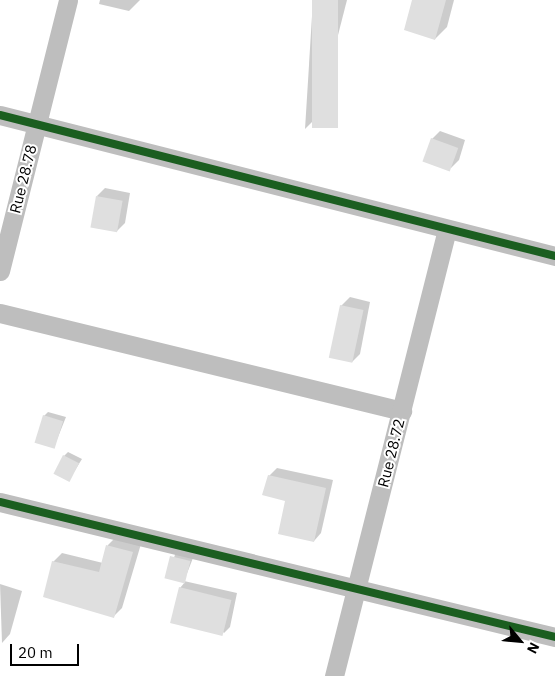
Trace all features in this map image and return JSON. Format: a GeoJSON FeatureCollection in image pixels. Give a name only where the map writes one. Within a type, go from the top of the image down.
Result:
{"type":"FeatureCollection","features":[{"type":"Feature","properties":{"kind":"street","name":"Rue 28.78"},"geometry":{"type":"LineString","coordinates":[[0,272],[68,0]]}},
{"type":"Feature","properties":{"kind":"street"},"geometry":{"type":"LineString","coordinates":[[0,115],[446,230],[555,256]]}},
{"type":"Feature","properties":{"kind":"street","name":"Rue 28.72"},"geometry":{"type":"LineString","coordinates":[[334,676],[446,230]]}},
{"type":"Feature","properties":{"kind":"street"},"geometry":{"type":"LineString","coordinates":[[0,313],[402,411]]}},
{"type":"Feature","properties":{"kind":"street"},"geometry":{"type":"LineString","coordinates":[[0,502],[357,586],[555,637]]}},
{"type":"Feature","properties":{"kind":"building"},"geometry":{"type":"Polygon","coordinates":[[[312,0],[338,0],[338,128],[312,128],[312,0]]]}},
{"type":"Feature","properties":{"kind":"building"},"geometry":{"type":"Polygon","coordinates":[[[412,0],[446,0],[435,40],[404,30],[412,0]]]}},
{"type":"Feature","properties":{"kind":"building"},"geometry":{"type":"Polygon","coordinates":[[[431,138],[458,148],[450,171],[422,161],[431,138]]]}},
{"type":"Feature","properties":{"kind":"building"},"geometry":{"type":"Polygon","coordinates":[[[96,196],[123,201],[117,232],[90,228],[96,196]]]}},
{"type":"Feature","properties":{"kind":"building"},"geometry":{"type":"Polygon","coordinates":[[[340,305],[363,310],[352,363],[329,358],[340,305]]]}},
{"type":"Feature","properties":{"kind":"building"},"geometry":{"type":"Polygon","coordinates":[[[43,415],[63,421],[55,449],[35,443],[43,415]]]}},
{"type":"Feature","properties":{"kind":"building"},"geometry":{"type":"Polygon","coordinates":[[[63,455],[79,463],[70,482],[53,474],[63,455]]]}},
{"type":"Feature","properties":{"kind":"building"},"geometry":{"type":"Polygon","coordinates":[[[268,475],[326,488],[314,542],[278,534],[285,501],[262,495],[268,475]]]}},
{"type":"Feature","properties":{"kind":"building"},"geometry":{"type":"Polygon","coordinates":[[[106,545],[133,552],[114,618],[43,597],[52,561],[99,572],[106,545]]]}},
{"type":"Feature","properties":{"kind":"building"},"geometry":{"type":"Polygon","coordinates":[[[170,556],[190,561],[185,583],[164,578],[170,556]]]}},
{"type":"Feature","properties":{"kind":"building"},"geometry":{"type":"Polygon","coordinates":[[[179,587],[231,600],[222,636],[170,623],[179,587]]]}},
{"type":"Feature","properties":{"kind":"cycle path"},"geometry":{"type":"LineString","coordinates":[[0,115],[555,256]]}},
{"type":"Feature","properties":{"kind":"cycle path"},"geometry":{"type":"LineString","coordinates":[[0,502],[555,637]]}}]}
